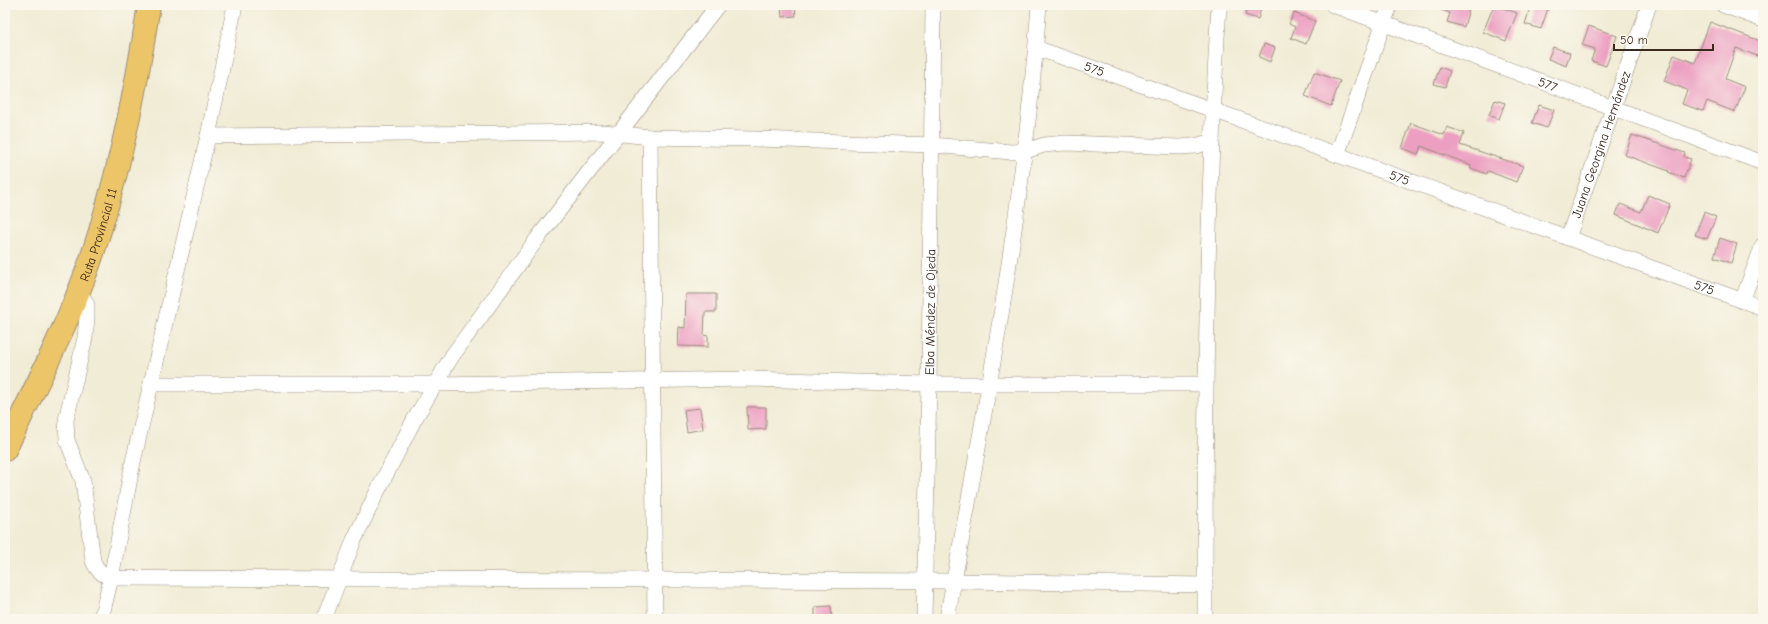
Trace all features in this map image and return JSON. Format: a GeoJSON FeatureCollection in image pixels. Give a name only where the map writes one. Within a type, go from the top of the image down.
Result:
{"type":"FeatureCollection","features":[{"type":"Feature","properties":{"kind":"main road","name":"Ruta Provincial 11"},"geometry":{"type":"LineString","coordinates":[[5,450],[37,385],[77,295],[108,205],[151,11]]}},
{"type":"Feature","properties":{"kind":"street"},"geometry":{"type":"LineString","coordinates":[[101,619],[111,578],[133,462],[208,136],[235,5]]}},
{"type":"Feature","properties":{"kind":"street"},"geometry":{"type":"LineString","coordinates":[[324,619],[354,540],[378,490],[414,420],[452,356],[537,239],[718,5]]}},
{"type":"Feature","properties":{"kind":"street","name":"Elba Méndez de Ojeda"},"geometry":{"type":"LineString","coordinates":[[924,619],[929,384],[933,5]]}},
{"type":"Feature","properties":{"kind":"street"},"geometry":{"type":"LineString","coordinates":[[947,619],[991,383],[1026,151],[1039,5]]}},
{"type":"Feature","properties":{"kind":"street"},"geometry":{"type":"LineString","coordinates":[[1205,619],[1205,384],[1213,110],[1220,5]]}},
{"type":"Feature","properties":{"kind":"street","name":"577"},"geometry":{"type":"LineString","coordinates":[[1333,5],[1763,163]]}},
{"type":"Feature","properties":{"kind":"street"},"geometry":{"type":"LineString","coordinates":[[1337,155],[1390,5]]}},
{"type":"Feature","properties":{"kind":"street","name":"Juana Georgina Hernández"},"geometry":{"type":"LineString","coordinates":[[1568,238],[1650,5]]}},
{"type":"Feature","properties":{"kind":"street"},"geometry":{"type":"LineString","coordinates":[[1723,5],[1763,20]]}},
{"type":"Feature","properties":{"kind":"street","name":"575"},"geometry":{"type":"LineString","coordinates":[[1036,48],[1213,110],[1763,308]]}},
{"type":"Feature","properties":{"kind":"street"},"geometry":{"type":"LineString","coordinates":[[208,136],[619,132],[650,137],[932,145],[1011,152],[1026,151],[1044,145],[1065,143],[1180,147],[1196,146],[1212,141]]}},
{"type":"Feature","properties":{"kind":"street"},"geometry":{"type":"LineString","coordinates":[[650,137],[654,580],[656,619]]}},
{"type":"Feature","properties":{"kind":"street"},"geometry":{"type":"LineString","coordinates":[[1742,300],[1763,244]]}},
{"type":"Feature","properties":{"kind":"street"},"geometry":{"type":"LineString","coordinates":[[77,295],[84,299],[87,305],[87,317],[85,338],[66,420],[67,440],[83,481],[93,561],[97,569],[103,575],[111,578],[954,581],[1205,584]]}},
{"type":"Feature","properties":{"kind":"street"},"geometry":{"type":"LineString","coordinates":[[152,384],[436,384],[750,379],[929,384],[1205,384]]}},
{"type":"Feature","properties":{"kind":"building"},"geometry":{"type":"Polygon","coordinates":[[[781,5],[795,5],[796,16],[782,17],[781,5]]]}},
{"type":"Feature","properties":{"kind":"building"},"geometry":{"type":"Polygon","coordinates":[[[1249,5],[1262,5],[1258,19],[1245,15],[1249,5]]]}},
{"type":"Feature","properties":{"kind":"building"},"geometry":{"type":"Polygon","coordinates":[[[1431,5],[1470,5],[1464,27],[1447,22],[1450,13],[1431,5]]]}},
{"type":"Feature","properties":{"kind":"building"},"geometry":{"type":"Polygon","coordinates":[[[1494,5],[1517,13],[1506,41],[1483,32],[1494,5]]]}},
{"type":"Feature","properties":{"kind":"building"},"geometry":{"type":"Polygon","coordinates":[[[1531,5],[1549,5],[1541,29],[1525,24],[1531,5]]]}},
{"type":"Feature","properties":{"kind":"building"},"geometry":{"type":"Polygon","coordinates":[[[1294,13],[1315,21],[1306,44],[1291,38],[1295,27],[1289,24],[1294,13]]]}},
{"type":"Feature","properties":{"kind":"building"},"geometry":{"type":"Polygon","coordinates":[[[1710,22],[1763,42],[1763,58],[1736,48],[1725,79],[1745,87],[1735,112],[1707,101],[1703,111],[1682,104],[1687,90],[1664,81],[1674,55],[1695,63],[1710,22]]]}},
{"type":"Feature","properties":{"kind":"building"},"geometry":{"type":"Polygon","coordinates":[[[1589,26],[1617,36],[1606,66],[1591,61],[1595,49],[1582,45],[1589,26]]]}},
{"type":"Feature","properties":{"kind":"building"},"geometry":{"type":"Polygon","coordinates":[[[1264,44],[1275,48],[1270,62],[1259,57],[1264,44]]]}},
{"type":"Feature","properties":{"kind":"building"},"geometry":{"type":"Polygon","coordinates":[[[1553,47],[1570,53],[1566,66],[1548,59],[1553,47]]]}},
{"type":"Feature","properties":{"kind":"building"},"geometry":{"type":"Polygon","coordinates":[[[1440,67],[1450,71],[1445,87],[1434,84],[1440,67]]]}},
{"type":"Feature","properties":{"kind":"building"},"geometry":{"type":"Polygon","coordinates":[[[1314,72],[1340,81],[1331,106],[1305,96],[1314,72]]]}},
{"type":"Feature","properties":{"kind":"building"},"geometry":{"type":"Polygon","coordinates":[[[1495,100],[1505,103],[1499,119],[1489,115],[1495,100]]]}},
{"type":"Feature","properties":{"kind":"building"},"geometry":{"type":"Polygon","coordinates":[[[1539,105],[1554,110],[1547,128],[1532,123],[1539,105]]]}},
{"type":"Feature","properties":{"kind":"building"},"geometry":{"type":"Polygon","coordinates":[[[1411,123],[1444,135],[1447,127],[1464,133],[1460,145],[1523,166],[1516,182],[1488,171],[1487,174],[1470,168],[1471,165],[1421,146],[1418,154],[1402,148],[1411,123]]]}},
{"type":"Feature","properties":{"kind":"building"},"geometry":{"type":"Polygon","coordinates":[[[1632,135],[1685,153],[1684,157],[1691,159],[1684,178],[1625,155],[1632,135]]]}},
{"type":"Feature","properties":{"kind":"building"},"geometry":{"type":"Polygon","coordinates":[[[1648,195],[1670,204],[1658,233],[1616,215],[1620,204],[1641,212],[1648,195]]]}},
{"type":"Feature","properties":{"kind":"building"},"geometry":{"type":"Polygon","coordinates":[[[1704,212],[1716,217],[1707,239],[1695,235],[1704,212]]]}},
{"type":"Feature","properties":{"kind":"building"},"geometry":{"type":"Polygon","coordinates":[[[1720,238],[1737,244],[1731,263],[1714,257],[1720,238]]]}},
{"type":"Feature","properties":{"kind":"building"},"geometry":{"type":"Polygon","coordinates":[[[686,294],[716,294],[716,312],[705,312],[704,335],[708,336],[708,347],[678,346],[679,327],[685,328],[686,294]]]}},
{"type":"Feature","properties":{"kind":"building"},"geometry":{"type":"Polygon","coordinates":[[[747,407],[766,407],[766,429],[748,430],[747,407]]]}},
{"type":"Feature","properties":{"kind":"building"},"geometry":{"type":"Polygon","coordinates":[[[700,408],[703,429],[687,432],[684,410],[700,408]]]}},
{"type":"Feature","properties":{"kind":"building"},"geometry":{"type":"Polygon","coordinates":[[[831,606],[832,619],[815,619],[815,607],[831,606]]]}}]}
